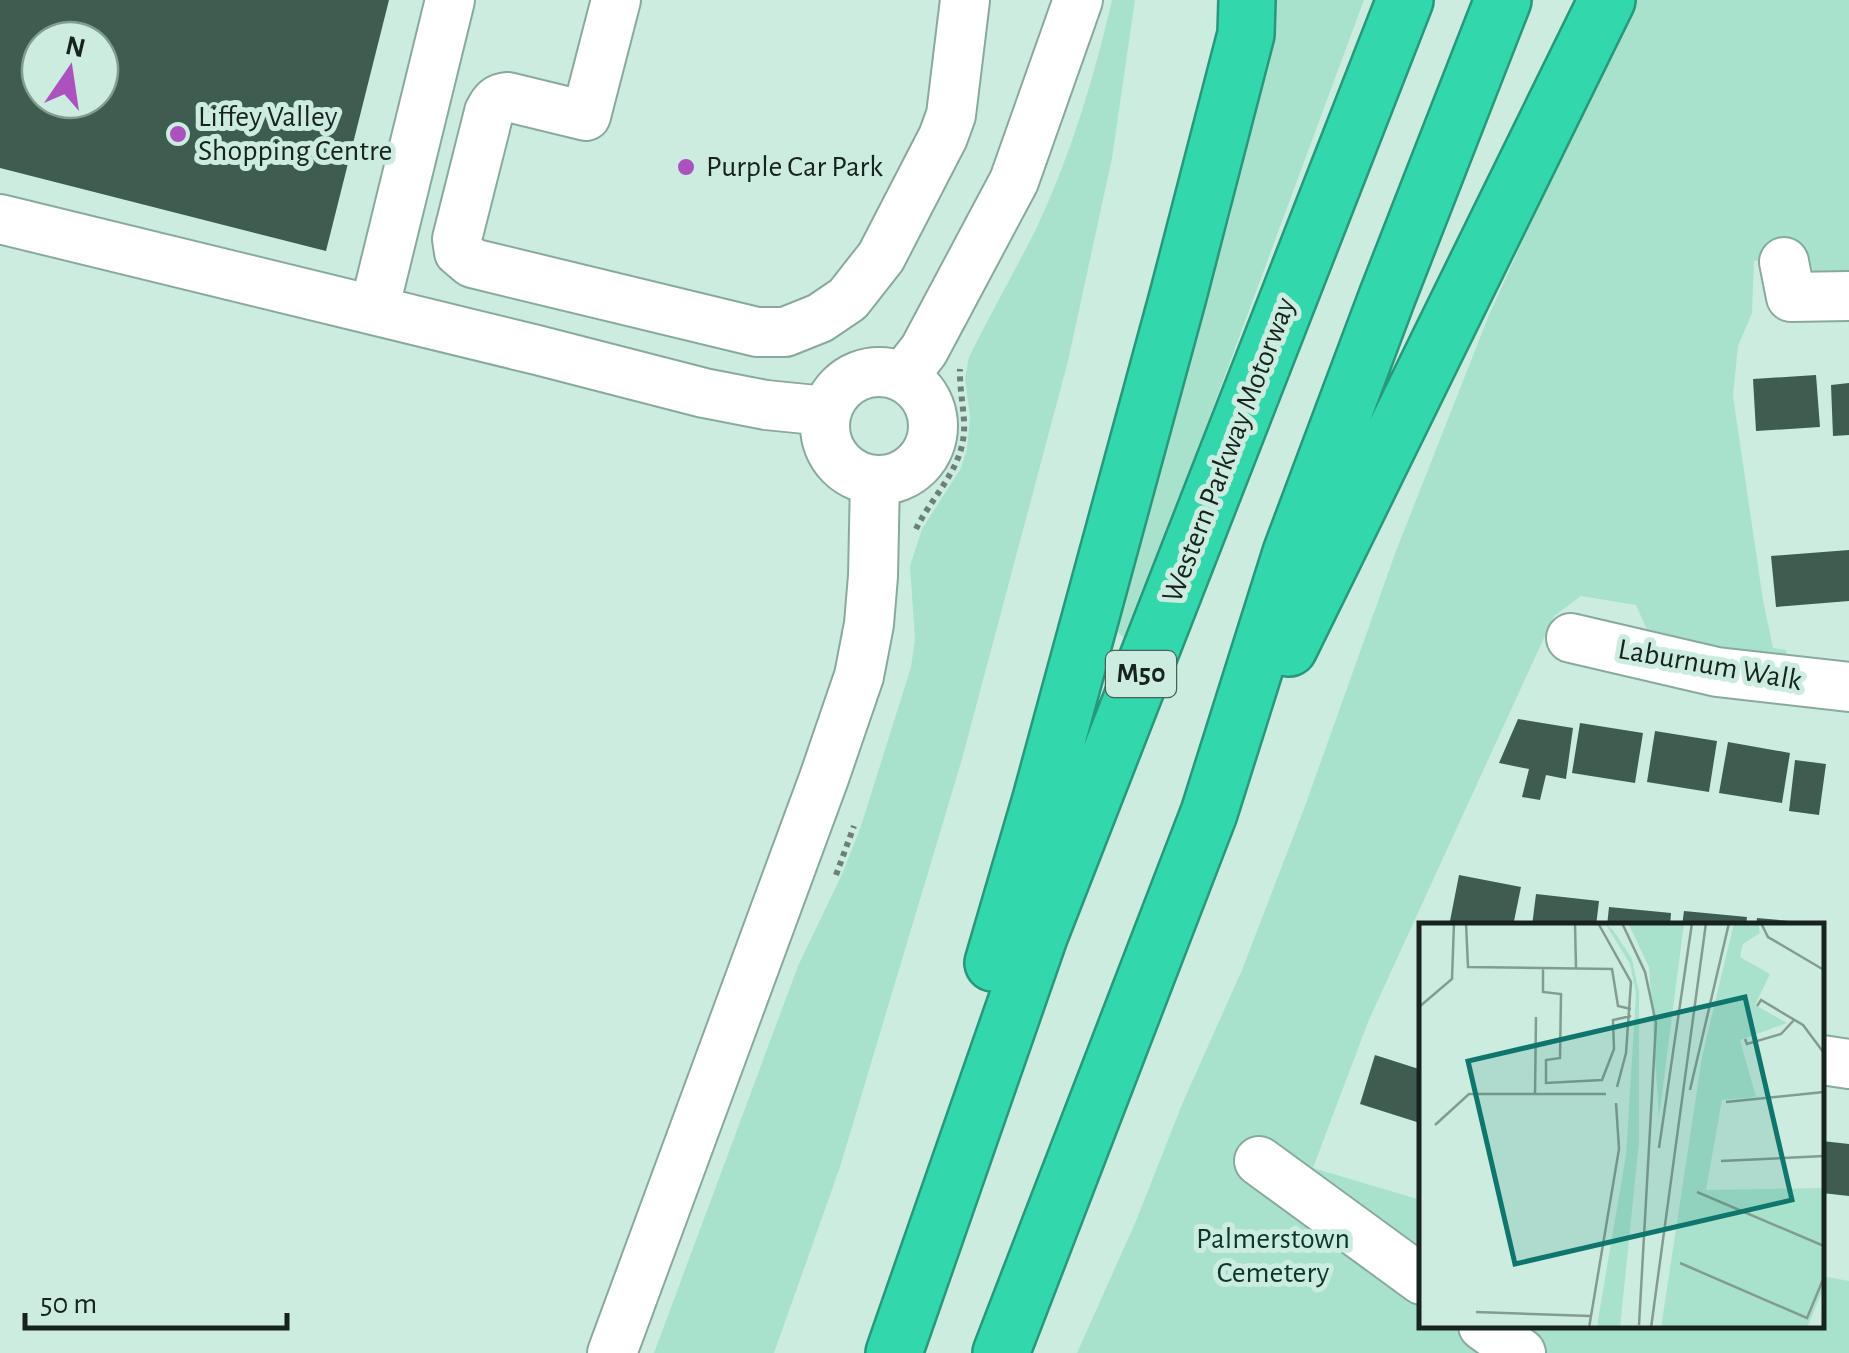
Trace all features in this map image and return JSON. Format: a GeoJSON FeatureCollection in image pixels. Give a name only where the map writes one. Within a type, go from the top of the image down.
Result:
{"type":"FeatureCollection","features":[{"type":"Feature","properties":{"kind":"highway"},"geometry":{"type":"LineString","coordinates":[[872,1353],[1041,799],[1198,222],[1246,34],[1247,0]]}},
{"type":"Feature","properties":{"kind":"highway","name":"Western Parkway Motorway"},"geometry":{"type":"LineString","coordinates":[[894,1353],[1040,934],[1405,0]]}},
{"type":"Feature","properties":{"kind":"highway"},"geometry":{"type":"LineString","coordinates":[[1000,1353],[1208,812],[1291,553],[1503,0]]}},
{"type":"Feature","properties":{"kind":"highway"},"geometry":{"type":"LineString","coordinates":[[1208,812],[1607,0]]}},
{"type":"Feature","properties":{"kind":"street"},"geometry":{"type":"LineString","coordinates":[[374,310],[450,0]]}},
{"type":"Feature","properties":{"kind":"street"},"geometry":{"type":"LineString","coordinates":[[616,0],[586,116],[508,97],[493,103],[457,239],[459,252],[472,263],[738,328],[785,332],[820,318],[848,299],[882,258],[951,115],[965,0]]}},
{"type":"Feature","properties":{"kind":"street"},"geometry":{"type":"LineString","coordinates":[[904,377],[924,350],[1014,181],[1078,0]]}},
{"type":"Feature","properties":{"kind":"street"},"geometry":{"type":"LineString","coordinates":[[0,218],[704,393],[826,410]]}},
{"type":"Feature","properties":{"kind":"street"},"geometry":{"type":"LineString","coordinates":[[1784,262],[1791,297],[1849,296]]}},
{"type":"Feature","properties":{"kind":"street"},"geometry":{"type":"LineString","coordinates":[[888,372],[904,377],[929,404],[934,422],[932,440],[924,457],[911,470],[894,478],[858,476],[842,466],[831,452],[825,435],[826,410],[840,387],[854,377],[888,372]]}},
{"type":"Feature","properties":{"kind":"street"},"geometry":{"type":"LineString","coordinates":[[612,1353],[859,676],[874,576],[876,480]]}},
{"type":"Feature","properties":{"kind":"street","name":"Laburnum Walk"},"geometry":{"type":"LineString","coordinates":[[1571,638],[1717,672],[1849,687]]}},
{"type":"Feature","properties":{"kind":"street"},"geometry":{"type":"LineString","coordinates":[[1824,1060],[1849,1064]]}},
{"type":"Feature","properties":{"kind":"street"},"geometry":{"type":"LineString","coordinates":[[1258,1161],[1419,1278]]}},
{"type":"Feature","properties":{"kind":"street"},"geometry":{"type":"LineString","coordinates":[[1486,1328],[1521,1353]]}},
{"type":"Feature","properties":{"kind":"green space"},"geometry":{"type":"Polygon","coordinates":[[[1112,0],[1135,0],[1112,158],[1068,361],[962,759],[840,1167],[774,1353],[654,1353],[798,966],[861,826],[911,667],[915,639],[910,566],[922,529],[961,468],[967,449],[970,417],[965,379],[969,357],[1037,227],[1061,172],[1112,0]]]}},
{"type":"Feature","properties":{"kind":"green space"},"geometry":{"type":"Polygon","coordinates":[[[1268,0],[1364,0],[1127,640],[1116,631],[1124,592],[1230,217],[1268,0]]]}},
{"type":"Feature","properties":{"kind":"green space","name":"Palmerstown Cemetery"},"geometry":{"type":"Polygon","coordinates":[[[1632,0],[1849,0],[1849,277],[1818,279],[1805,256],[1754,261],[1752,313],[1738,346],[1733,396],[1773,648],[1786,650],[1789,662],[1652,641],[1636,605],[1581,596],[1554,616],[1368,1022],[1313,1168],[1419,1199],[1419,1328],[1824,1328],[1824,1276],[1849,1281],[1849,1353],[1077,1353],[1242,970],[1396,551],[1489,315],[1632,0]]]}},
{"type":"Feature","properties":{"kind":"building","name":"Liffey Valley Shopping Centre"},"geometry":{"type":"Polygon","coordinates":[[[0,0],[389,0],[326,251],[0,168],[0,0]]]}},
{"type":"Feature","properties":{"kind":"building"},"geometry":{"type":"Polygon","coordinates":[[[1816,375],[1820,427],[1756,431],[1753,379],[1816,375]]]}},
{"type":"Feature","properties":{"kind":"building"},"geometry":{"type":"Polygon","coordinates":[[[1849,383],[1849,435],[1833,436],[1831,385],[1849,383]]]}},
{"type":"Feature","properties":{"kind":"building"},"geometry":{"type":"Polygon","coordinates":[[[1849,550],[1849,601],[1776,607],[1771,556],[1849,550]]]}},
{"type":"Feature","properties":{"kind":"building"},"geometry":{"type":"Polygon","coordinates":[[[1518,719],[1573,728],[1566,779],[1546,775],[1540,800],[1522,797],[1529,769],[1499,763],[1518,719]]]}},
{"type":"Feature","properties":{"kind":"building"},"geometry":{"type":"Polygon","coordinates":[[[1580,723],[1643,733],[1635,783],[1572,773],[1580,723]]]}},
{"type":"Feature","properties":{"kind":"building"},"geometry":{"type":"Polygon","coordinates":[[[1655,731],[1717,741],[1709,792],[1647,782],[1655,731]]]}},
{"type":"Feature","properties":{"kind":"building"},"geometry":{"type":"Polygon","coordinates":[[[1728,742],[1790,753],[1782,803],[1719,793],[1728,742]]]}},
{"type":"Feature","properties":{"kind":"building"},"geometry":{"type":"Polygon","coordinates":[[[1795,760],[1826,764],[1819,815],[1789,811],[1795,760]]]}},
{"type":"Feature","properties":{"kind":"building"},"geometry":{"type":"Polygon","coordinates":[[[1459,875],[1521,887],[1514,923],[1450,923],[1459,875]]]}},
{"type":"Feature","properties":{"kind":"building"},"geometry":{"type":"Polygon","coordinates":[[[1536,894],[1599,901],[1596,923],[1532,923],[1536,894]]]}},
{"type":"Feature","properties":{"kind":"building"},"geometry":{"type":"Polygon","coordinates":[[[1609,907],[1671,913],[1670,923],[1607,923],[1609,907]]]}},
{"type":"Feature","properties":{"kind":"building"},"geometry":{"type":"Polygon","coordinates":[[[1684,911],[1747,917],[1746,923],[1682,923],[1684,911]]]}},
{"type":"Feature","properties":{"kind":"building"},"geometry":{"type":"Polygon","coordinates":[[[1757,918],[1812,923],[1756,923],[1757,918]]]}},
{"type":"Feature","properties":{"kind":"building"},"geometry":{"type":"Polygon","coordinates":[[[1375,1055],[1419,1069],[1419,1123],[1360,1104],[1375,1055]]]}},
{"type":"Feature","properties":{"kind":"building"},"geometry":{"type":"Polygon","coordinates":[[[1824,1141],[1849,1144],[1849,1196],[1824,1193],[1824,1141]]]}},
{"type":"Feature","properties":{"kind":"place","name":"Liffey Valley Shopping Centre"},"geometry":{"type":"Point","coordinates":[178,134]}},
{"type":"Feature","properties":{"kind":"place","name":"Purple Car Park"},"geometry":{"type":"Point","coordinates":[686,167]}}]}
